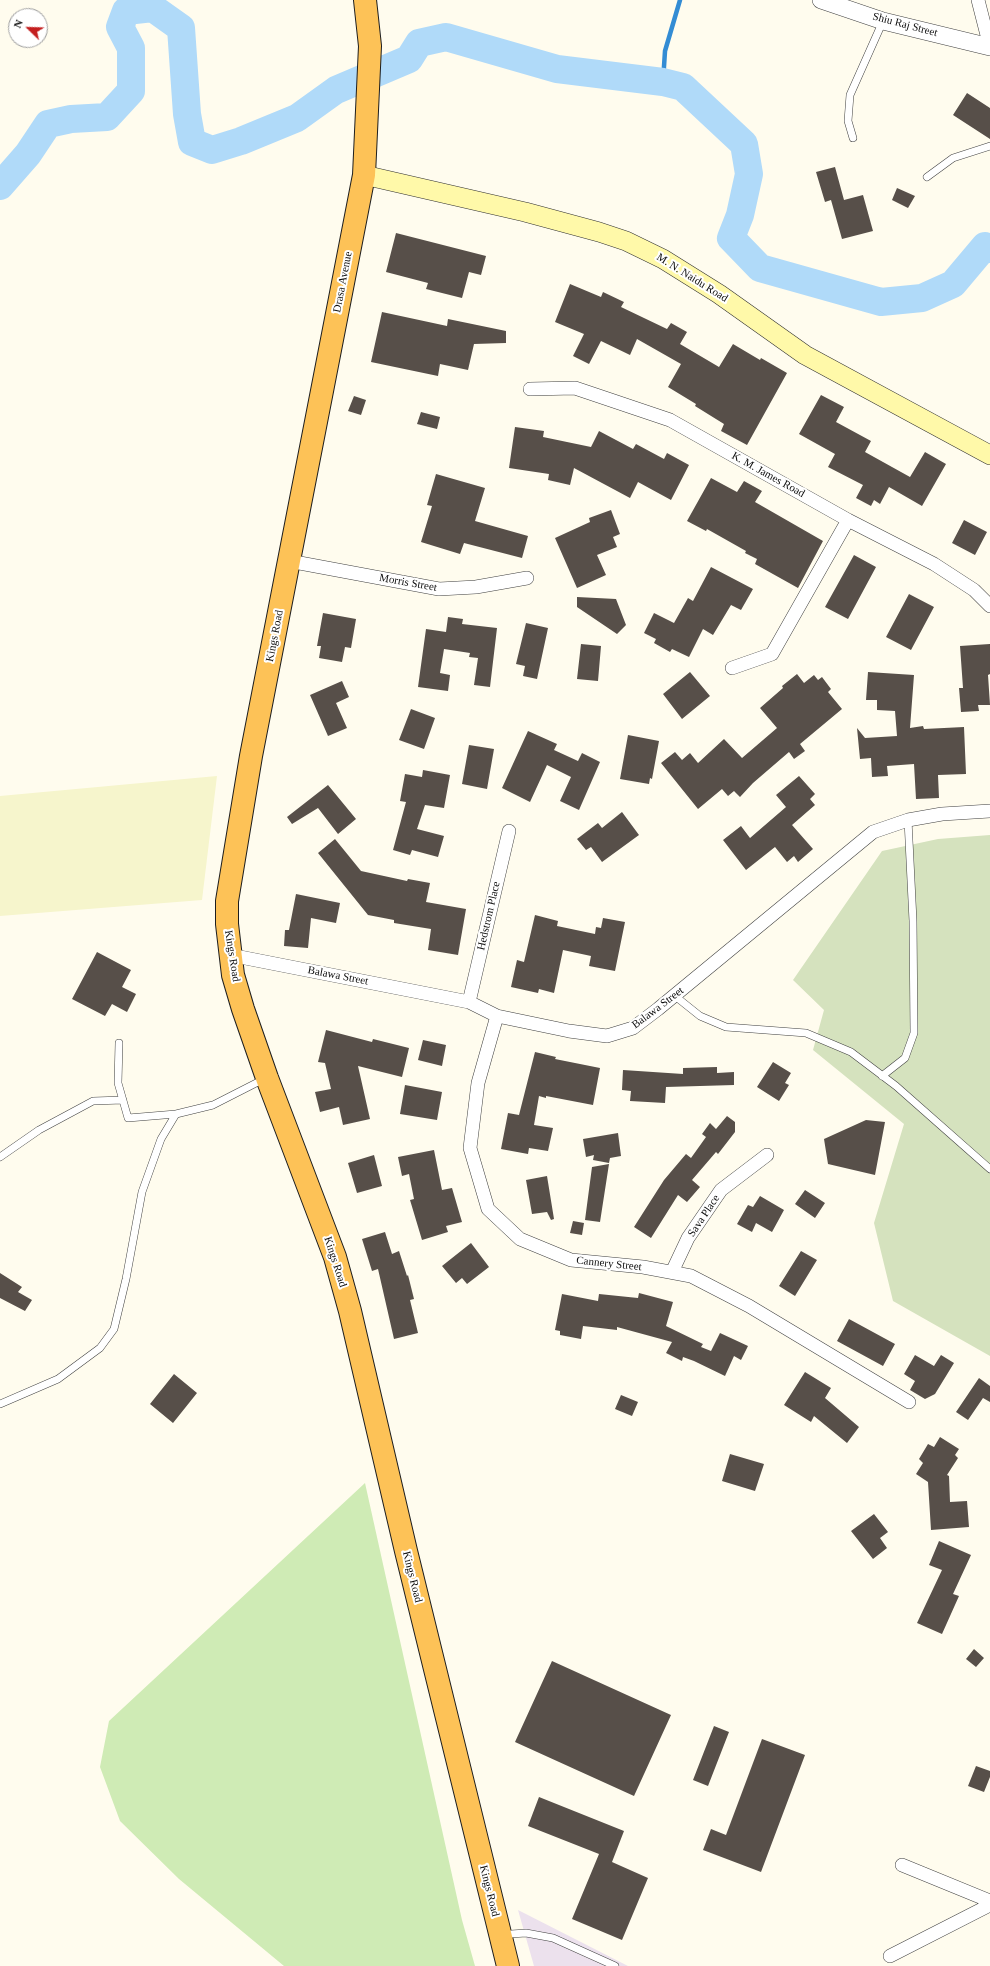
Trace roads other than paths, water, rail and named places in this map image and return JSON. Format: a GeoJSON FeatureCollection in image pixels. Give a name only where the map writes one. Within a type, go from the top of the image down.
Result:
{"type":"FeatureCollection","features":[{"type":"Feature","properties":{"kind":"highway","name":"Drasa Avenue"},"geometry":{"type":"LineString","coordinates":[[289,561],[364,174],[370,46],[365,0]]}},
{"type":"Feature","properties":{"kind":"highway","name":"Kings Road"},"geometry":{"type":"LineString","coordinates":[[289,561],[251,756],[227,901],[227,924],[230,955],[238,994],[267,1078],[334,1257],[350,1311],[406,1551],[508,1966]]}},
{"type":"Feature","properties":{"kind":"main road","name":"M. N. Naidu Road"},"geometry":{"type":"LineString","coordinates":[[364,174],[525,212],[593,230],[626,241],[663,259],[719,294],[805,355],[990,455]]}},
{"type":"Feature","properties":{"kind":"street","name":"Shiu Raj Street"},"geometry":{"type":"LineString","coordinates":[[821,0],[883,21],[990,47]]}},
{"type":"Feature","properties":{"kind":"street"},"geometry":{"type":"LineString","coordinates":[[978,0],[990,47]]}},
{"type":"Feature","properties":{"kind":"street","name":"K. M. James Road"},"geometry":{"type":"LineString","coordinates":[[530,389],[575,388],[670,420],[848,520],[934,564],[974,590],[990,606]]}},
{"type":"Feature","properties":{"kind":"street"},"geometry":{"type":"LineString","coordinates":[[732,668],[772,654],[848,520]]}},
{"type":"Feature","properties":{"kind":"street","name":"Morris Street"},"geometry":{"type":"LineString","coordinates":[[289,561],[439,589],[476,587],[527,578]]}},
{"type":"Feature","properties":{"kind":"street","name":"Balawa Street"},"geometry":{"type":"LineString","coordinates":[[230,955],[469,1002],[497,1016],[569,1031],[607,1036],[633,1028],[675,996],[873,832],[908,820],[942,814],[990,811]]}},
{"type":"Feature","properties":{"kind":"street","name":"Hedstrom Place"},"geometry":{"type":"LineString","coordinates":[[469,1002],[509,831]]}},
{"type":"Feature","properties":{"kind":"street","name":"Cannery Street"},"geometry":{"type":"LineString","coordinates":[[497,1016],[478,1083],[470,1148],[488,1209],[520,1239],[572,1260],[643,1267],[691,1276],[749,1306],[909,1402]]}},
{"type":"Feature","properties":{"kind":"street","name":"Sava Place"},"geometry":{"type":"LineString","coordinates":[[672,1272],[688,1238],[722,1190],[767,1155]]}},
{"type":"Feature","properties":{"kind":"street"},"geometry":{"type":"LineString","coordinates":[[902,1865],[990,1901]]}},
{"type":"Feature","properties":{"kind":"street"},"geometry":{"type":"LineString","coordinates":[[890,1956],[990,1905]]}},
{"type":"Feature","properties":{"kind":"lane"},"geometry":{"type":"LineString","coordinates":[[853,138],[848,121],[850,95],[883,21]]}},
{"type":"Feature","properties":{"kind":"lane"},"geometry":{"type":"LineString","coordinates":[[927,177],[953,158],[990,146]]}},
{"type":"Feature","properties":{"kind":"lane"},"geometry":{"type":"LineString","coordinates":[[882,1076],[905,1058],[914,1032],[913,921],[908,820]]}},
{"type":"Feature","properties":{"kind":"lane"},"geometry":{"type":"LineString","coordinates":[[675,996],[700,1016],[726,1027],[806,1033],[851,1052],[896,1086],[990,1169]]}},
{"type":"Feature","properties":{"kind":"lane"},"geometry":{"type":"LineString","coordinates":[[119,1043],[118,1083],[128,1118],[176,1114],[213,1105],[267,1078]]}},
{"type":"Feature","properties":{"kind":"lane"},"geometry":{"type":"LineString","coordinates":[[0,1157],[39,1130],[93,1101],[123,1100]]}},
{"type":"Feature","properties":{"kind":"lane"},"geometry":{"type":"LineString","coordinates":[[0,1404],[58,1379],[100,1348],[114,1329],[126,1279],[142,1192],[161,1138],[176,1114]]}},
{"type":"Feature","properties":{"kind":"lane"},"geometry":{"type":"LineString","coordinates":[[501,1939],[511,1934],[526,1933],[552,1938],[615,1966]]}},
{"type":"Feature","properties":{"kind":"waterway"},"geometry":{"type":"LineString","coordinates":[[663,82],[665,51],[680,0]]}},
{"type":"Feature","properties":{"kind":"waterway"},"geometry":{"type":"LineString","coordinates":[[0,186],[28,154],[48,124],[71,119],[107,117],[131,91],[131,48],[120,27],[126,11],[153,8],[181,28],[187,114],[192,142],[212,150],[241,141],[297,118],[336,90],[409,59],[419,43],[446,37],[557,69],[663,82],[683,87],[744,144],[749,174],[740,215],[731,238],[760,268],[881,302],[922,298],[953,284],[985,246],[990,249]]}}]}
